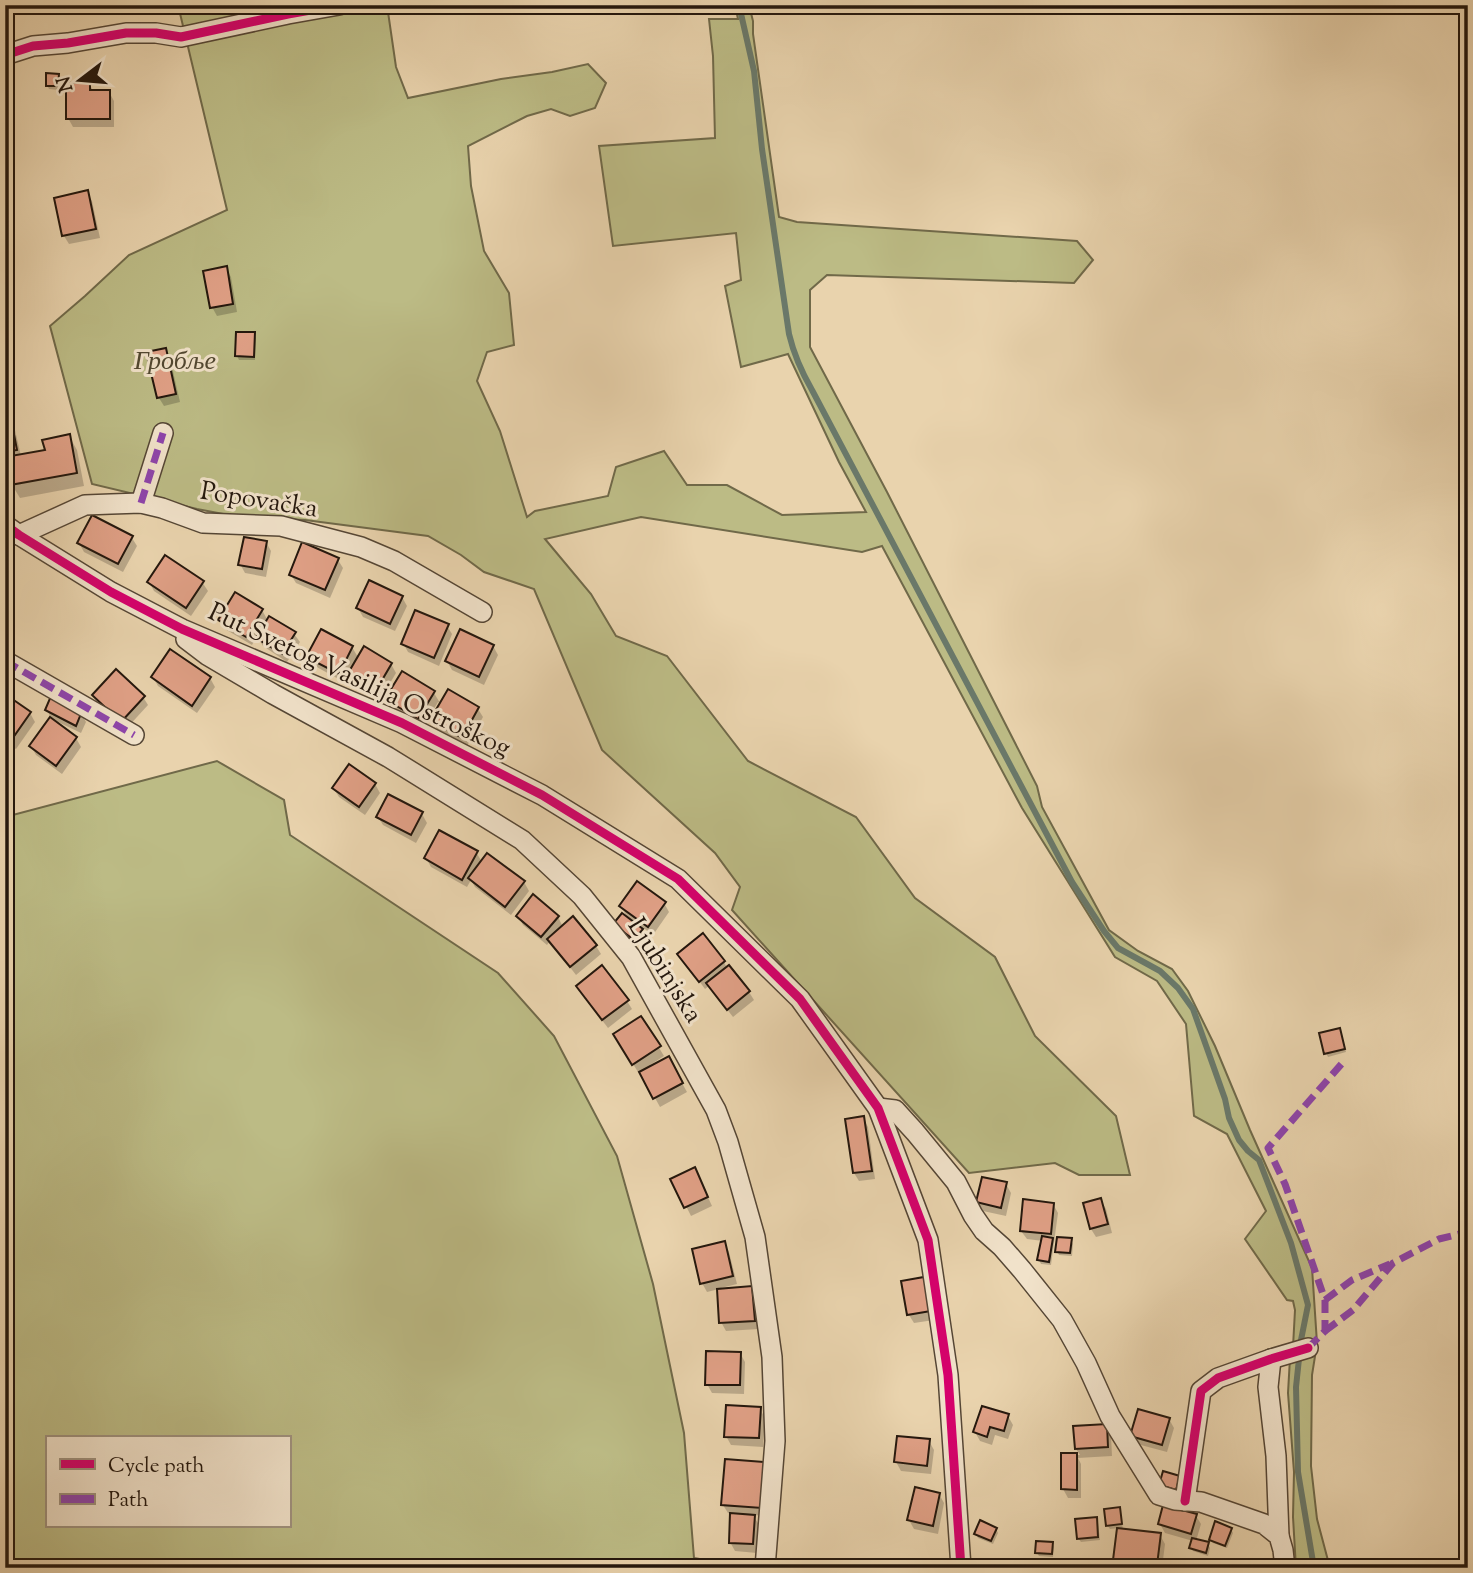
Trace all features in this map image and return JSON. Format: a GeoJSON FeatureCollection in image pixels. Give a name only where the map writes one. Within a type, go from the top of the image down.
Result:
{"type":"FeatureCollection","features":[{"type":"Feature","properties":{"kind":"street"},"geometry":{"type":"LineString","coordinates":[[5,55],[33,46],[126,33],[156,33],[181,37],[339,5]]}},
{"type":"Feature","properties":{"kind":"street"},"geometry":{"type":"LineString","coordinates":[[141,503],[163,433]]}},
{"type":"Feature","properties":{"kind":"street","name":"Popovačka"},"geometry":{"type":"LineString","coordinates":[[12,530],[85,505],[141,503],[203,523],[281,526],[361,547],[394,561],[482,612]]}},
{"type":"Feature","properties":{"kind":"street"},"geometry":{"type":"LineString","coordinates":[[12,530],[111,592],[182,629]]}},
{"type":"Feature","properties":{"kind":"street","name":"Put Svetog Vasilija Ostroškog"},"geometry":{"type":"LineString","coordinates":[[182,629],[402,723],[542,795],[678,879],[800,999],[878,1108],[928,1240],[948,1375],[961,1568]]}},
{"type":"Feature","properties":{"kind":"street","name":"Ljubinjska"},"geometry":{"type":"LineString","coordinates":[[182,629],[186,639],[207,655],[388,757],[523,840],[582,896],[631,957],[716,1110],[755,1237],[772,1357],[775,1441],[765,1568]]}},
{"type":"Feature","properties":{"kind":"street"},"geometry":{"type":"LineString","coordinates":[[5,661],[134,735]]}},
{"type":"Feature","properties":{"kind":"street"},"geometry":{"type":"LineString","coordinates":[[878,1108],[895,1110],[915,1132],[956,1182],[984,1231],[1016,1262],[1062,1320],[1086,1363],[1110,1416],[1159,1495],[1201,1503],[1264,1524],[1279,1536]]}},
{"type":"Feature","properties":{"kind":"street"},"geometry":{"type":"LineString","coordinates":[[1185,1501],[1201,1391],[1218,1378],[1308,1348]]}},
{"type":"Feature","properties":{"kind":"street"},"geometry":{"type":"LineString","coordinates":[[1271,1359],[1268,1387],[1276,1456],[1279,1536],[1285,1568]]}},
{"type":"Feature","properties":{"kind":"green space","name":"Гробље"},"geometry":{"type":"Polygon","coordinates":[[[178,5],[387,5],[396,67],[408,98],[588,64],[606,83],[595,108],[570,116],[551,109],[527,116],[468,146],[471,186],[484,251],[509,293],[514,345],[487,352],[477,381],[500,431],[527,517],[535,511],[608,496],[616,467],[664,451],[687,485],[727,485],[782,515],[866,512],[788,354],[741,367],[725,286],[741,280],[736,233],[613,246],[599,146],[715,138],[713,56],[709,19],[738,19],[735,5],[749,5],[753,21],[779,217],[797,222],[1077,241],[1093,260],[1074,283],[827,275],[810,290],[810,347],[1037,786],[1042,807],[1109,930],[1138,951],[1172,969],[1188,991],[1215,1046],[1312,1268],[1317,1343],[1293,1347],[1293,1301],[1287,1300],[1245,1239],[1266,1211],[1227,1134],[1194,1116],[1186,1024],[1157,981],[1115,957],[1022,808],[882,546],[862,552],[641,517],[545,539],[591,594],[616,636],[667,656],[748,761],[856,817],[915,898],[995,957],[1035,1036],[1116,1116],[1130,1175],[1079,1175],[1055,1163],[969,1173],[732,910],[740,887],[715,853],[602,750],[534,589],[484,572],[428,536],[305,520],[239,517],[92,484],[50,326],[129,255],[227,210],[178,5]]]}},
{"type":"Feature","properties":{"kind":"green space"},"geometry":{"type":"Polygon","coordinates":[[[217,761],[284,800],[290,835],[498,973],[554,1036],[617,1156],[653,1284],[684,1433],[694,1558],[751,1568],[5,1568],[5,817],[217,761]]]}},
{"type":"Feature","properties":{"kind":"green space"},"geometry":{"type":"Polygon","coordinates":[[[1316,1350],[1312,1375],[1311,1466],[1317,1519],[1330,1568],[1296,1568],[1294,1472],[1288,1393],[1290,1358],[1316,1350]]]}},
{"type":"Feature","properties":{"kind":"building"},"geometry":{"type":"Polygon","coordinates":[[[46,73],[59,74],[58,86],[46,86],[46,73]]]}},
{"type":"Feature","properties":{"kind":"building"},"geometry":{"type":"Polygon","coordinates":[[[90,82],[90,90],[110,90],[110,119],[66,119],[66,83],[90,82]]]}},
{"type":"Feature","properties":{"kind":"building"},"geometry":{"type":"Polygon","coordinates":[[[88,190],[96,229],[62,236],[54,198],[88,190]]]}},
{"type":"Feature","properties":{"kind":"building"},"geometry":{"type":"Polygon","coordinates":[[[227,266],[233,304],[210,308],[203,271],[227,266]]]}},
{"type":"Feature","properties":{"kind":"building"},"geometry":{"type":"Polygon","coordinates":[[[236,332],[255,332],[254,357],[235,356],[236,332]]]}},
{"type":"Feature","properties":{"kind":"building"},"geometry":{"type":"Polygon","coordinates":[[[166,348],[176,394],[157,398],[146,352],[166,348]]]}},
{"type":"Feature","properties":{"kind":"building"},"geometry":{"type":"Polygon","coordinates":[[[11,419],[17,450],[5,452],[5,420],[11,419]]]}},
{"type":"Feature","properties":{"kind":"building"},"geometry":{"type":"Polygon","coordinates":[[[70,434],[77,473],[10,485],[5,457],[45,450],[42,440],[70,434]]]}},
{"type":"Feature","properties":{"kind":"building"},"geometry":{"type":"Polygon","coordinates":[[[92,515],[133,536],[118,564],[77,543],[92,515]]]}},
{"type":"Feature","properties":{"kind":"building"},"geometry":{"type":"Polygon","coordinates":[[[244,537],[267,541],[262,569],[238,565],[244,537]]]}},
{"type":"Feature","properties":{"kind":"building"},"geometry":{"type":"Polygon","coordinates":[[[302,542],[339,558],[325,590],[289,575],[302,542]]]}},
{"type":"Feature","properties":{"kind":"building"},"geometry":{"type":"Polygon","coordinates":[[[165,555],[204,581],[186,608],[147,582],[165,555]]]}},
{"type":"Feature","properties":{"kind":"building"},"geometry":{"type":"Polygon","coordinates":[[[369,580],[403,596],[390,624],[356,608],[369,580]]]}},
{"type":"Feature","properties":{"kind":"building"},"geometry":{"type":"Polygon","coordinates":[[[235,592],[263,609],[246,637],[218,620],[235,592]]]}},
{"type":"Feature","properties":{"kind":"building"},"geometry":{"type":"Polygon","coordinates":[[[415,610],[449,624],[434,658],[401,644],[415,610]]]}},
{"type":"Feature","properties":{"kind":"building"},"geometry":{"type":"Polygon","coordinates":[[[269,616],[296,632],[282,654],[256,638],[269,616]]]}},
{"type":"Feature","properties":{"kind":"building"},"geometry":{"type":"Polygon","coordinates":[[[321,629],[353,646],[339,674],[306,657],[321,629]]]}},
{"type":"Feature","properties":{"kind":"building"},"geometry":{"type":"Polygon","coordinates":[[[460,629],[494,645],[479,677],[445,661],[460,629]]]}},
{"type":"Feature","properties":{"kind":"building"},"geometry":{"type":"Polygon","coordinates":[[[364,646],[392,663],[375,692],[347,675],[364,646]]]}},
{"type":"Feature","properties":{"kind":"building"},"geometry":{"type":"Polygon","coordinates":[[[170,649],[211,677],[192,706],[151,677],[170,649]]]}},
{"type":"Feature","properties":{"kind":"building"},"geometry":{"type":"Polygon","coordinates":[[[116,669],[145,696],[121,722],[92,695],[116,669]]]}},
{"type":"Feature","properties":{"kind":"building"},"geometry":{"type":"Polygon","coordinates":[[[402,671],[435,691],[418,719],[385,699],[402,671]]]}},
{"type":"Feature","properties":{"kind":"building"},"geometry":{"type":"Polygon","coordinates":[[[448,689],[479,707],[462,738],[430,720],[448,689]]]}},
{"type":"Feature","properties":{"kind":"building"},"geometry":{"type":"Polygon","coordinates":[[[5,694],[31,712],[10,742],[5,738],[5,694]]]}},
{"type":"Feature","properties":{"kind":"building"},"geometry":{"type":"Polygon","coordinates":[[[51,696],[82,711],[76,726],[45,710],[51,696]]]}},
{"type":"Feature","properties":{"kind":"building"},"geometry":{"type":"Polygon","coordinates":[[[50,717],[77,737],[56,766],[29,746],[50,717]]]}},
{"type":"Feature","properties":{"kind":"building"},"geometry":{"type":"Polygon","coordinates":[[[349,764],[376,783],[359,807],[332,788],[349,764]]]}},
{"type":"Feature","properties":{"kind":"building"},"geometry":{"type":"Polygon","coordinates":[[[388,794],[423,812],[411,835],[376,817],[388,794]]]}},
{"type":"Feature","properties":{"kind":"building"},"geometry":{"type":"Polygon","coordinates":[[[439,830],[478,851],[462,880],[424,858],[439,830]]]}},
{"type":"Feature","properties":{"kind":"building"},"geometry":{"type":"Polygon","coordinates":[[[487,853],[525,881],[505,907],[468,878],[487,853]]]}},
{"type":"Feature","properties":{"kind":"building"},"geometry":{"type":"Polygon","coordinates":[[[637,881],[666,902],[648,927],[619,906],[637,881]]]}},
{"type":"Feature","properties":{"kind":"building"},"geometry":{"type":"Polygon","coordinates":[[[533,894],[559,916],[541,937],[516,916],[533,894]]]}},
{"type":"Feature","properties":{"kind":"building"},"geometry":{"type":"Polygon","coordinates":[[[622,913],[643,929],[634,940],[613,924],[622,913]]]}},
{"type":"Feature","properties":{"kind":"building"},"geometry":{"type":"Polygon","coordinates":[[[573,916],[597,945],[570,967],[547,939],[573,916]]]}},
{"type":"Feature","properties":{"kind":"building"},"geometry":{"type":"Polygon","coordinates":[[[703,933],[725,961],[699,982],[677,954],[703,933]]]}},
{"type":"Feature","properties":{"kind":"building"},"geometry":{"type":"Polygon","coordinates":[[[602,965],[629,1000],[602,1020],[576,986],[602,965]]]}},
{"type":"Feature","properties":{"kind":"building"},"geometry":{"type":"Polygon","coordinates":[[[729,965],[750,991],[727,1010],[706,983],[729,965]]]}},
{"type":"Feature","properties":{"kind":"building"},"geometry":{"type":"Polygon","coordinates":[[[641,1016],[661,1046],[632,1065],[613,1034],[641,1016]]]}},
{"type":"Feature","properties":{"kind":"building"},"geometry":{"type":"Polygon","coordinates":[[[1340,1028],[1345,1049],[1324,1054],[1319,1033],[1340,1028]]]}},
{"type":"Feature","properties":{"kind":"building"},"geometry":{"type":"Polygon","coordinates":[[[669,1056],[683,1083],[653,1099],[639,1072],[669,1056]]]}},
{"type":"Feature","properties":{"kind":"building"},"geometry":{"type":"Polygon","coordinates":[[[864,1116],[872,1171],[853,1173],[845,1119],[864,1116]]]}},
{"type":"Feature","properties":{"kind":"building"},"geometry":{"type":"Polygon","coordinates":[[[695,1167],[708,1197],[684,1208],[670,1179],[695,1167]]]}},
{"type":"Feature","properties":{"kind":"building"},"geometry":{"type":"Polygon","coordinates":[[[982,1177],[1007,1182],[1001,1208],[976,1202],[982,1177]]]}},
{"type":"Feature","properties":{"kind":"building"},"geometry":{"type":"Polygon","coordinates":[[[1101,1198],[1108,1224],[1090,1229],[1083,1203],[1101,1198]]]}},
{"type":"Feature","properties":{"kind":"building"},"geometry":{"type":"Polygon","coordinates":[[[1023,1199],[1054,1203],[1051,1234],[1020,1231],[1023,1199]]]}},
{"type":"Feature","properties":{"kind":"building"},"geometry":{"type":"Polygon","coordinates":[[[1042,1236],[1053,1238],[1049,1262],[1037,1260],[1042,1236]]]}},
{"type":"Feature","properties":{"kind":"building"},"geometry":{"type":"Polygon","coordinates":[[[1057,1237],[1072,1238],[1070,1253],[1055,1252],[1057,1237]]]}},
{"type":"Feature","properties":{"kind":"building"},"geometry":{"type":"Polygon","coordinates":[[[725,1241],[733,1276],[700,1284],[692,1249],[725,1241]]]}},
{"type":"Feature","properties":{"kind":"building"},"geometry":{"type":"Polygon","coordinates":[[[924,1277],[931,1311],[907,1315],[901,1281],[924,1277]]]}},
{"type":"Feature","properties":{"kind":"building"},"geometry":{"type":"Polygon","coordinates":[[[752,1286],[755,1321],[719,1323],[717,1289],[752,1286]]]}},
{"type":"Feature","properties":{"kind":"building"},"geometry":{"type":"Polygon","coordinates":[[[706,1351],[741,1352],[740,1385],[705,1385],[706,1351]]]}},
{"type":"Feature","properties":{"kind":"building"},"geometry":{"type":"Polygon","coordinates":[[[726,1405],[761,1407],[759,1438],[724,1437],[726,1405]]]}},
{"type":"Feature","properties":{"kind":"building"},"geometry":{"type":"Polygon","coordinates":[[[982,1406],[1009,1414],[1004,1431],[990,1427],[987,1437],[973,1432],[982,1406]]]}},
{"type":"Feature","properties":{"kind":"building"},"geometry":{"type":"Polygon","coordinates":[[[1138,1409],[1170,1418],[1162,1445],[1130,1436],[1138,1409]]]}},
{"type":"Feature","properties":{"kind":"building"},"geometry":{"type":"Polygon","coordinates":[[[1107,1424],[1108,1447],[1075,1449],[1073,1426],[1107,1424]]]}},
{"type":"Feature","properties":{"kind":"building"},"geometry":{"type":"Polygon","coordinates":[[[897,1436],[930,1439],[927,1466],[894,1462],[897,1436]]]}},
{"type":"Feature","properties":{"kind":"building"},"geometry":{"type":"Polygon","coordinates":[[[1061,1453],[1077,1453],[1077,1490],[1061,1489],[1061,1453]]]}},
{"type":"Feature","properties":{"kind":"building"},"geometry":{"type":"Polygon","coordinates":[[[725,1459],[765,1462],[762,1508],[721,1505],[725,1459]]]}},
{"type":"Feature","properties":{"kind":"building"},"geometry":{"type":"Polygon","coordinates":[[[1163,1471],[1180,1476],[1176,1490],[1159,1485],[1163,1471]]]}},
{"type":"Feature","properties":{"kind":"building"},"geometry":{"type":"Polygon","coordinates":[[[915,1487],[940,1493],[933,1526],[907,1520],[915,1487]]]}},
{"type":"Feature","properties":{"kind":"building"},"geometry":{"type":"Polygon","coordinates":[[[1163,1505],[1197,1514],[1191,1534],[1158,1524],[1163,1505]]]}},
{"type":"Feature","properties":{"kind":"building"},"geometry":{"type":"Polygon","coordinates":[[[1120,1507],[1122,1524],[1106,1526],[1104,1509],[1120,1507]]]}},
{"type":"Feature","properties":{"kind":"building"},"geometry":{"type":"Polygon","coordinates":[[[730,1513],[755,1515],[753,1544],[729,1543],[730,1513]]]}},
{"type":"Feature","properties":{"kind":"building"},"geometry":{"type":"Polygon","coordinates":[[[1097,1517],[1098,1537],[1077,1539],[1075,1519],[1097,1517]]]}},
{"type":"Feature","properties":{"kind":"building"},"geometry":{"type":"Polygon","coordinates":[[[980,1520],[997,1528],[991,1541],[974,1534],[980,1520]]]}},
{"type":"Feature","properties":{"kind":"building"},"geometry":{"type":"Polygon","coordinates":[[[1215,1521],[1232,1528],[1225,1546],[1209,1540],[1215,1521]]]}},
{"type":"Feature","properties":{"kind":"building"},"geometry":{"type":"Polygon","coordinates":[[[1117,1528],[1161,1533],[1157,1565],[1113,1560],[1117,1528]]]}},
{"type":"Feature","properties":{"kind":"building"},"geometry":{"type":"Polygon","coordinates":[[[1192,1538],[1209,1542],[1206,1553],[1189,1548],[1192,1538]]]}},
{"type":"Feature","properties":{"kind":"building"},"geometry":{"type":"Polygon","coordinates":[[[1036,1541],[1053,1542],[1052,1554],[1035,1553],[1036,1541]]]}},
{"type":"Feature","properties":{"kind":"waterway"},"geometry":{"type":"LineString","coordinates":[[739,5],[754,71],[762,149],[789,334],[801,369],[1072,882],[1118,948],[1160,971],[1178,988],[1193,1009],[1225,1099],[1229,1118],[1239,1140],[1259,1160],[1291,1243],[1308,1305],[1296,1387],[1298,1472],[1314,1568]]}},
{"type":"Feature","properties":{"kind":"marked path"},"geometry":{"type":"LineString","coordinates":[[141,503],[163,433]]}},
{"type":"Feature","properties":{"kind":"marked path"},"geometry":{"type":"LineString","coordinates":[[5,661],[134,735]]}},
{"type":"Feature","properties":{"kind":"marked path"},"geometry":{"type":"LineString","coordinates":[[1308,1348],[1325,1331],[1325,1300],[1285,1184],[1268,1148],[1345,1060]]}},
{"type":"Feature","properties":{"kind":"marked path"},"geometry":{"type":"LineString","coordinates":[[1325,1331],[1353,1310],[1393,1263],[1439,1239],[1468,1232]]}},
{"type":"Feature","properties":{"kind":"marked path"},"geometry":{"type":"LineString","coordinates":[[1325,1300],[1352,1280],[1390,1264]]}},
{"type":"Feature","properties":{"kind":"cycle path"},"geometry":{"type":"LineString","coordinates":[[5,55],[33,46],[126,33],[156,33],[181,37],[339,5]]}},
{"type":"Feature","properties":{"kind":"cycle path"},"geometry":{"type":"LineString","coordinates":[[5,525],[111,592],[182,629],[402,723],[542,795],[678,879],[800,999],[878,1108],[928,1240],[948,1375],[961,1568]]}},
{"type":"Feature","properties":{"kind":"cycle path"},"geometry":{"type":"LineString","coordinates":[[1185,1501],[1201,1391],[1218,1378],[1308,1348]]}}]}
